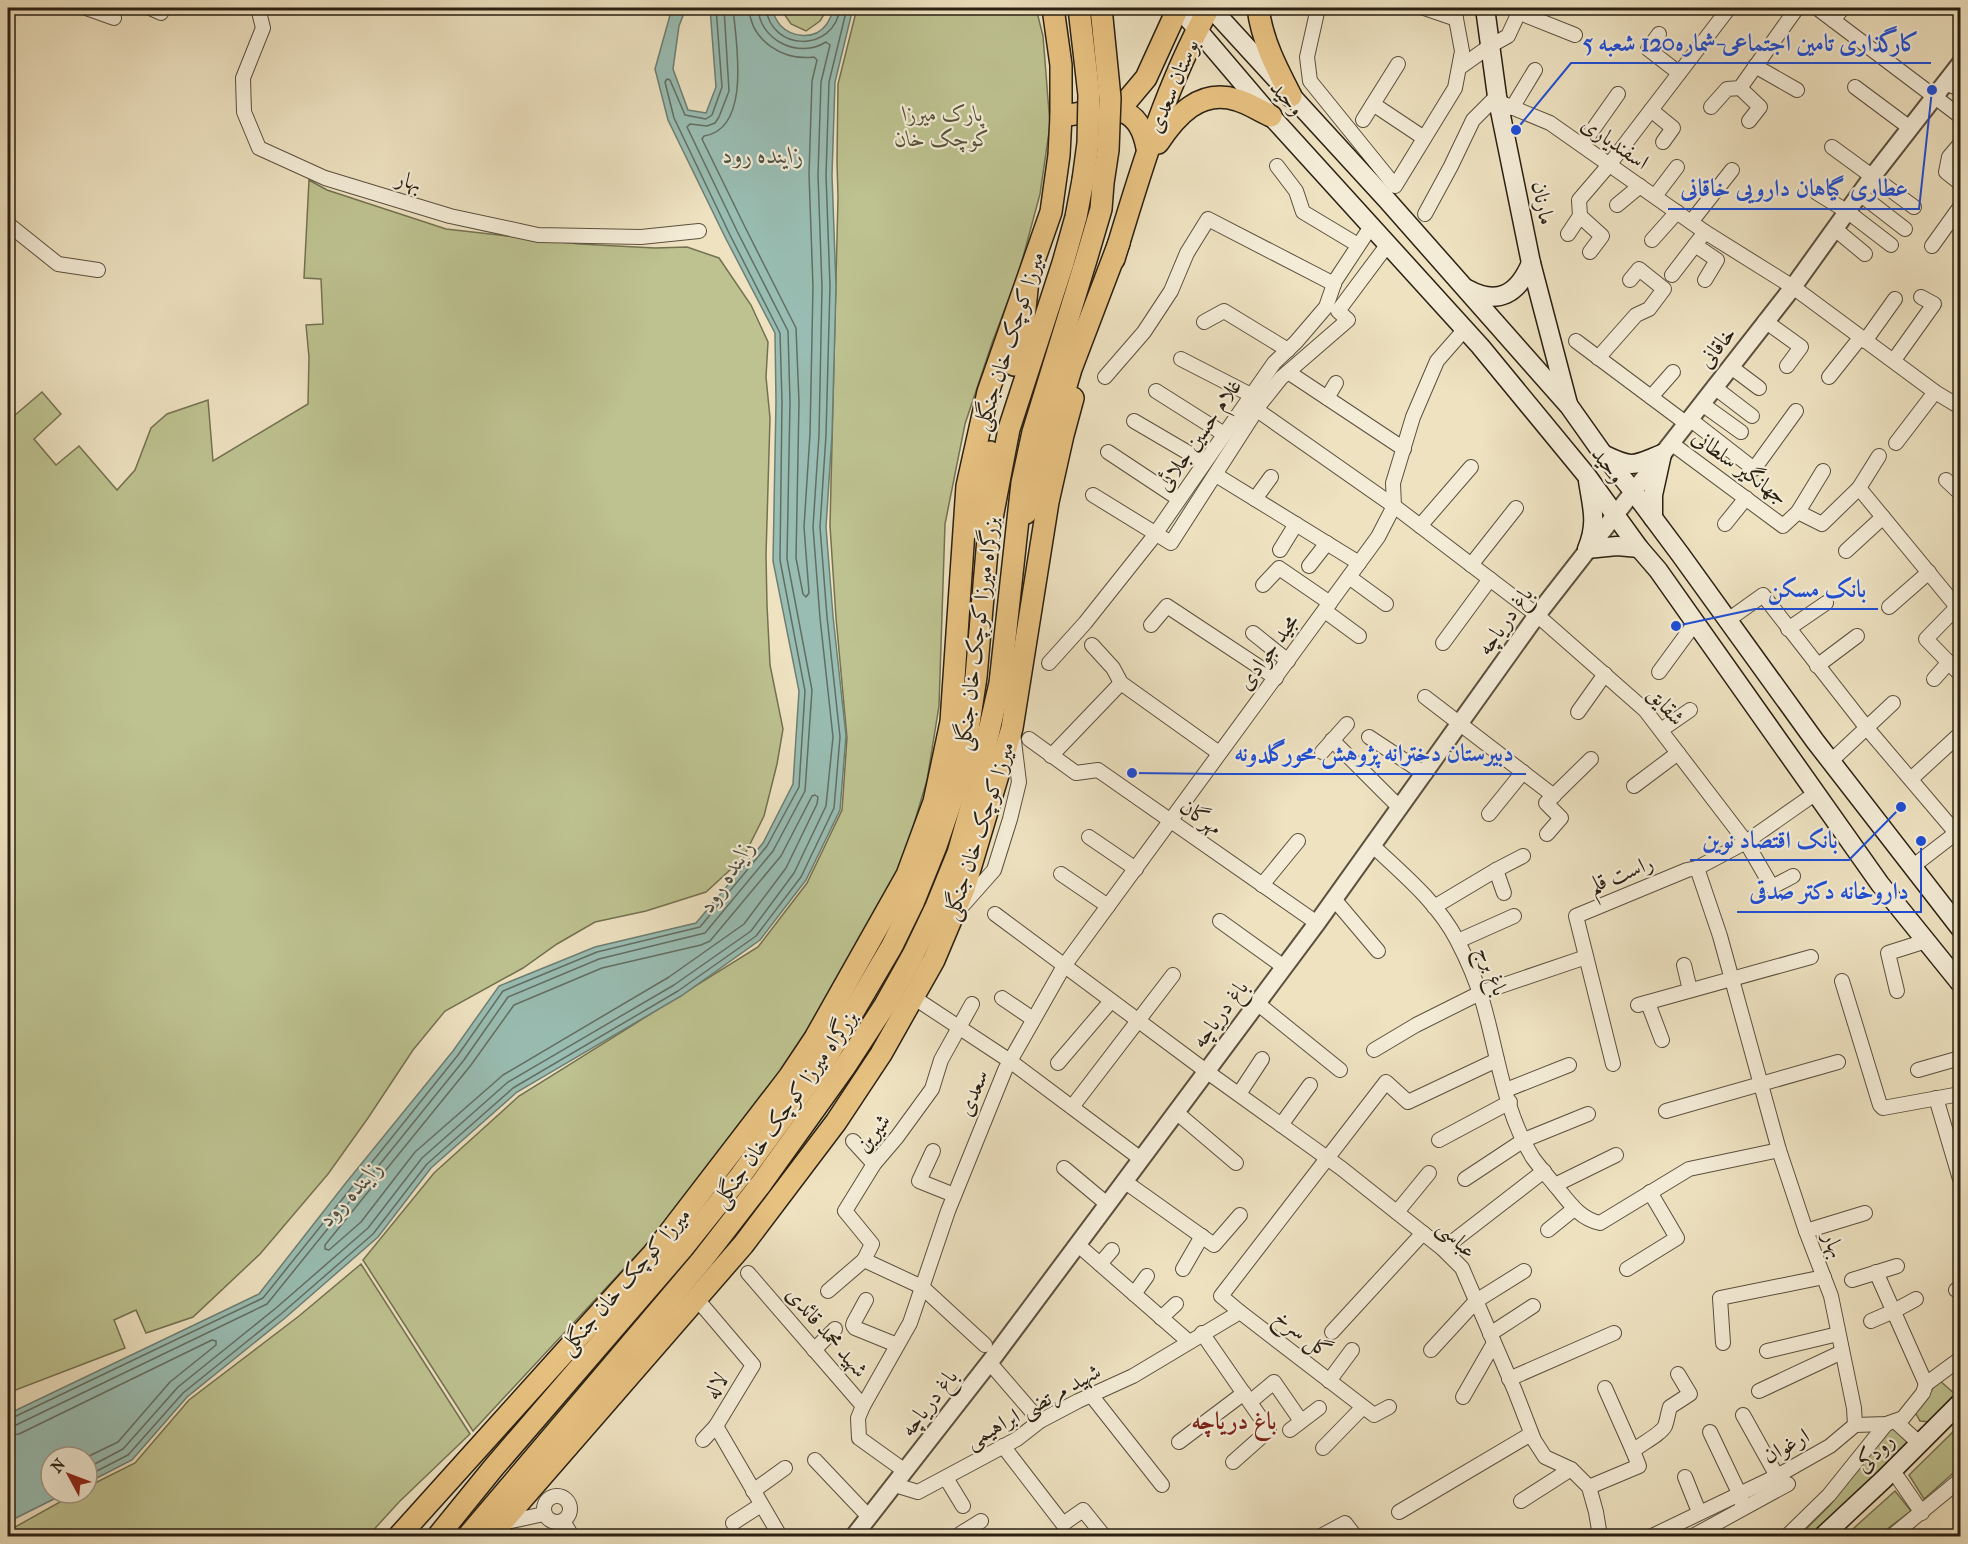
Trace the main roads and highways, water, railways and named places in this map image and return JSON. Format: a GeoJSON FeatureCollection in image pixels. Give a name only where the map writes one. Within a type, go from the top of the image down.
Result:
{"type":"FeatureCollection","features":[{"type":"Feature","properties":{"kind":"main road","name":"میرزا کوچک خان جنگلی"},"geometry":{"type":"LineString","coordinates":[[399,1536],[653,1254],[731,1153],[789,1077],[815,1038],[907,875],[934,802],[951,722],[967,486],[988,392],[1051,212],[1059,155],[1061,116],[1061,65],[1053,8]]}},
{"type":"Feature","properties":{"kind":"main road","name":"بزرگراه میرزا کوچک خان جنگلی"},"geometry":{"type":"LineString","coordinates":[[468,1536],[702,1260],[761,1185],[844,1068],[885,1005],[914,955],[958,853],[973,800],[1000,683],[1022,483],[1033,432],[1101,209],[1093,181],[1088,143],[1089,95],[1079,8]]}},
{"type":"Feature","properties":{"kind":"main road","name":"بزرگراه میرزا کوچک خان جنگلی"},"geometry":{"type":"LineString","coordinates":[[438,1536],[494,1467],[682,1249],[741,1175],[826,1058],[864,996],[913,903],[954,793],[967,737],[976,677],[988,539],[1009,429],[1076,217],[1108,150],[1110,99],[1101,8]]}},
{"type":"Feature","properties":{"kind":"main road","name":"وحید"},"geometry":{"type":"LineString","coordinates":[[1178,8],[1271,116],[1465,329],[1586,475],[1639,548],[1658,570],[1880,884],[1960,983]]}},
{"type":"Feature","properties":{"kind":"main road","name":"بوستان سعدی"},"geometry":{"type":"LineString","coordinates":[[1120,109],[1146,78],[1178,8]]}},
{"type":"Feature","properties":{"kind":"main road","name":"وحید"},"geometry":{"type":"LineString","coordinates":[[1210,8],[1388,200],[1569,406],[1602,454],[1634,491],[1819,746],[1960,928]]}},
{"type":"Feature","properties":{"kind":"main road","name":"بوستان سعدی"},"geometry":{"type":"LineString","coordinates":[[1145,157],[1184,55],[1210,8]]}},
{"type":"Feature","properties":{"kind":"main road"},"geometry":{"type":"LineString","coordinates":[[1258,8],[1272,59],[1291,96]]}},
{"type":"Feature","properties":{"kind":"main road","name":"مارنان"},"geometry":{"type":"LineString","coordinates":[[1485,8],[1490,46],[1503,102],[1531,263],[1569,406]]}},
{"type":"Feature","properties":{"kind":"main road"},"geometry":{"type":"LineString","coordinates":[[1145,157],[1172,123],[1185,109],[1196,102],[1221,97],[1237,100],[1271,116],[1270,99],[1273,95],[1277,93],[1291,96]]}},
{"type":"Feature","properties":{"kind":"main road"},"geometry":{"type":"LineString","coordinates":[[1061,116],[1120,109],[1132,116],[1144,132],[1145,157]]}},
{"type":"Feature","properties":{"kind":"main road","name":"میرزا کوچک خان جنگلی"},"geometry":{"type":"LineString","coordinates":[[495,1530],[743,1245],[837,1122],[881,1054],[934,960],[964,890],[1021,733],[1048,502],[1063,435],[1145,157]]}},
{"type":"Feature","properties":{"kind":"main road"},"geometry":{"type":"LineString","coordinates":[[1016,539],[1037,484],[1071,369],[1119,243]]}},
{"type":"Feature","properties":{"kind":"main road"},"geometry":{"type":"LineString","coordinates":[[1463,286],[1481,296],[1495,297],[1514,290],[1526,276],[1531,263]]}},
{"type":"Feature","properties":{"kind":"main road"},"geometry":{"type":"LineString","coordinates":[[981,621],[976,582],[975,544],[980,493],[1022,338],[1029,280]]}},
{"type":"Feature","properties":{"kind":"main road"},"geometry":{"type":"LineString","coordinates":[[1639,548],[1617,546],[1587,549],[1593,534],[1594,517],[1586,475],[1597,467],[1602,454],[1624,464],[1635,465],[1667,448],[1653,495],[1653,518]]}},
{"type":"Feature","properties":{"kind":"main road"},"geometry":{"type":"LineString","coordinates":[[1658,570],[1671,556],[1680,554]]}},
{"type":"Feature","properties":{"kind":"main road","name":"رودکی"},"geometry":{"type":"LineString","coordinates":[[1823,1536],[1960,1403]]}},
{"type":"Feature","properties":{"kind":"main road","name":"رودکی"},"geometry":{"type":"LineString","coordinates":[[1837,1536],[1960,1420]]}},
{"type":"Feature","properties":{"kind":"main road"},"geometry":{"type":"LineString","coordinates":[[428,1536],[494,1467]]}},
{"type":"Feature","properties":{"kind":"water","name":"زاینده رود"},"geometry":{"type":"Polygon","coordinates":[[[672,8],[686,8],[679,26],[673,69],[688,110],[706,113],[716,87],[710,8],[771,8],[785,29],[803,36],[821,30],[835,8],[853,8],[835,82],[832,175],[836,286],[832,435],[826,527],[846,736],[840,810],[806,880],[760,940],[681,996],[517,1092],[431,1168],[378,1237],[285,1318],[187,1397],[132,1460],[99,1477],[99,1445],[39,1445],[39,1505],[42,1505],[8,1522],[8,1414],[259,1294],[453,1051],[499,986],[595,947],[696,923],[763,843],[793,784],[799,691],[773,561],[775,333],[668,120],[655,69],[672,8]]]}},
{"type":"Feature","properties":{"kind":"place","name":"عطاری گیاهان دارویی خاقانی"},"geometry":{"type":"Point","coordinates":[1932,90]}},
{"type":"Feature","properties":{"kind":"place","name":"کارگذاری تامین اجتماعی-شماره120 شعبه 5"},"geometry":{"type":"Point","coordinates":[1516,130]}},
{"type":"Feature","properties":{"kind":"place","name":"بانک مسکن"},"geometry":{"type":"Point","coordinates":[1676,626]}},
{"type":"Feature","properties":{"kind":"place","name":"دبیرستان دخترانه پژوهش محورگلدونه"},"geometry":{"type":"Point","coordinates":[1132,773]}},
{"type":"Feature","properties":{"kind":"place","name":"بانک اقتصاد نوین"},"geometry":{"type":"Point","coordinates":[1901,807]}},
{"type":"Feature","properties":{"kind":"place","name":"داروخانه دکتر صدقی"},"geometry":{"type":"Point","coordinates":[1921,841]}},
{"type":"Feature","properties":{"kind":"district","name":"باغ دریاچه"},"geometry":{"type":"Point","coordinates":[1234,1421]}},
{"type":"Feature","properties":{"kind":"park label","name":"پارک میرزا کوچک خان"},"geometry":{"type":"Point","coordinates":[943,126]}}]}
